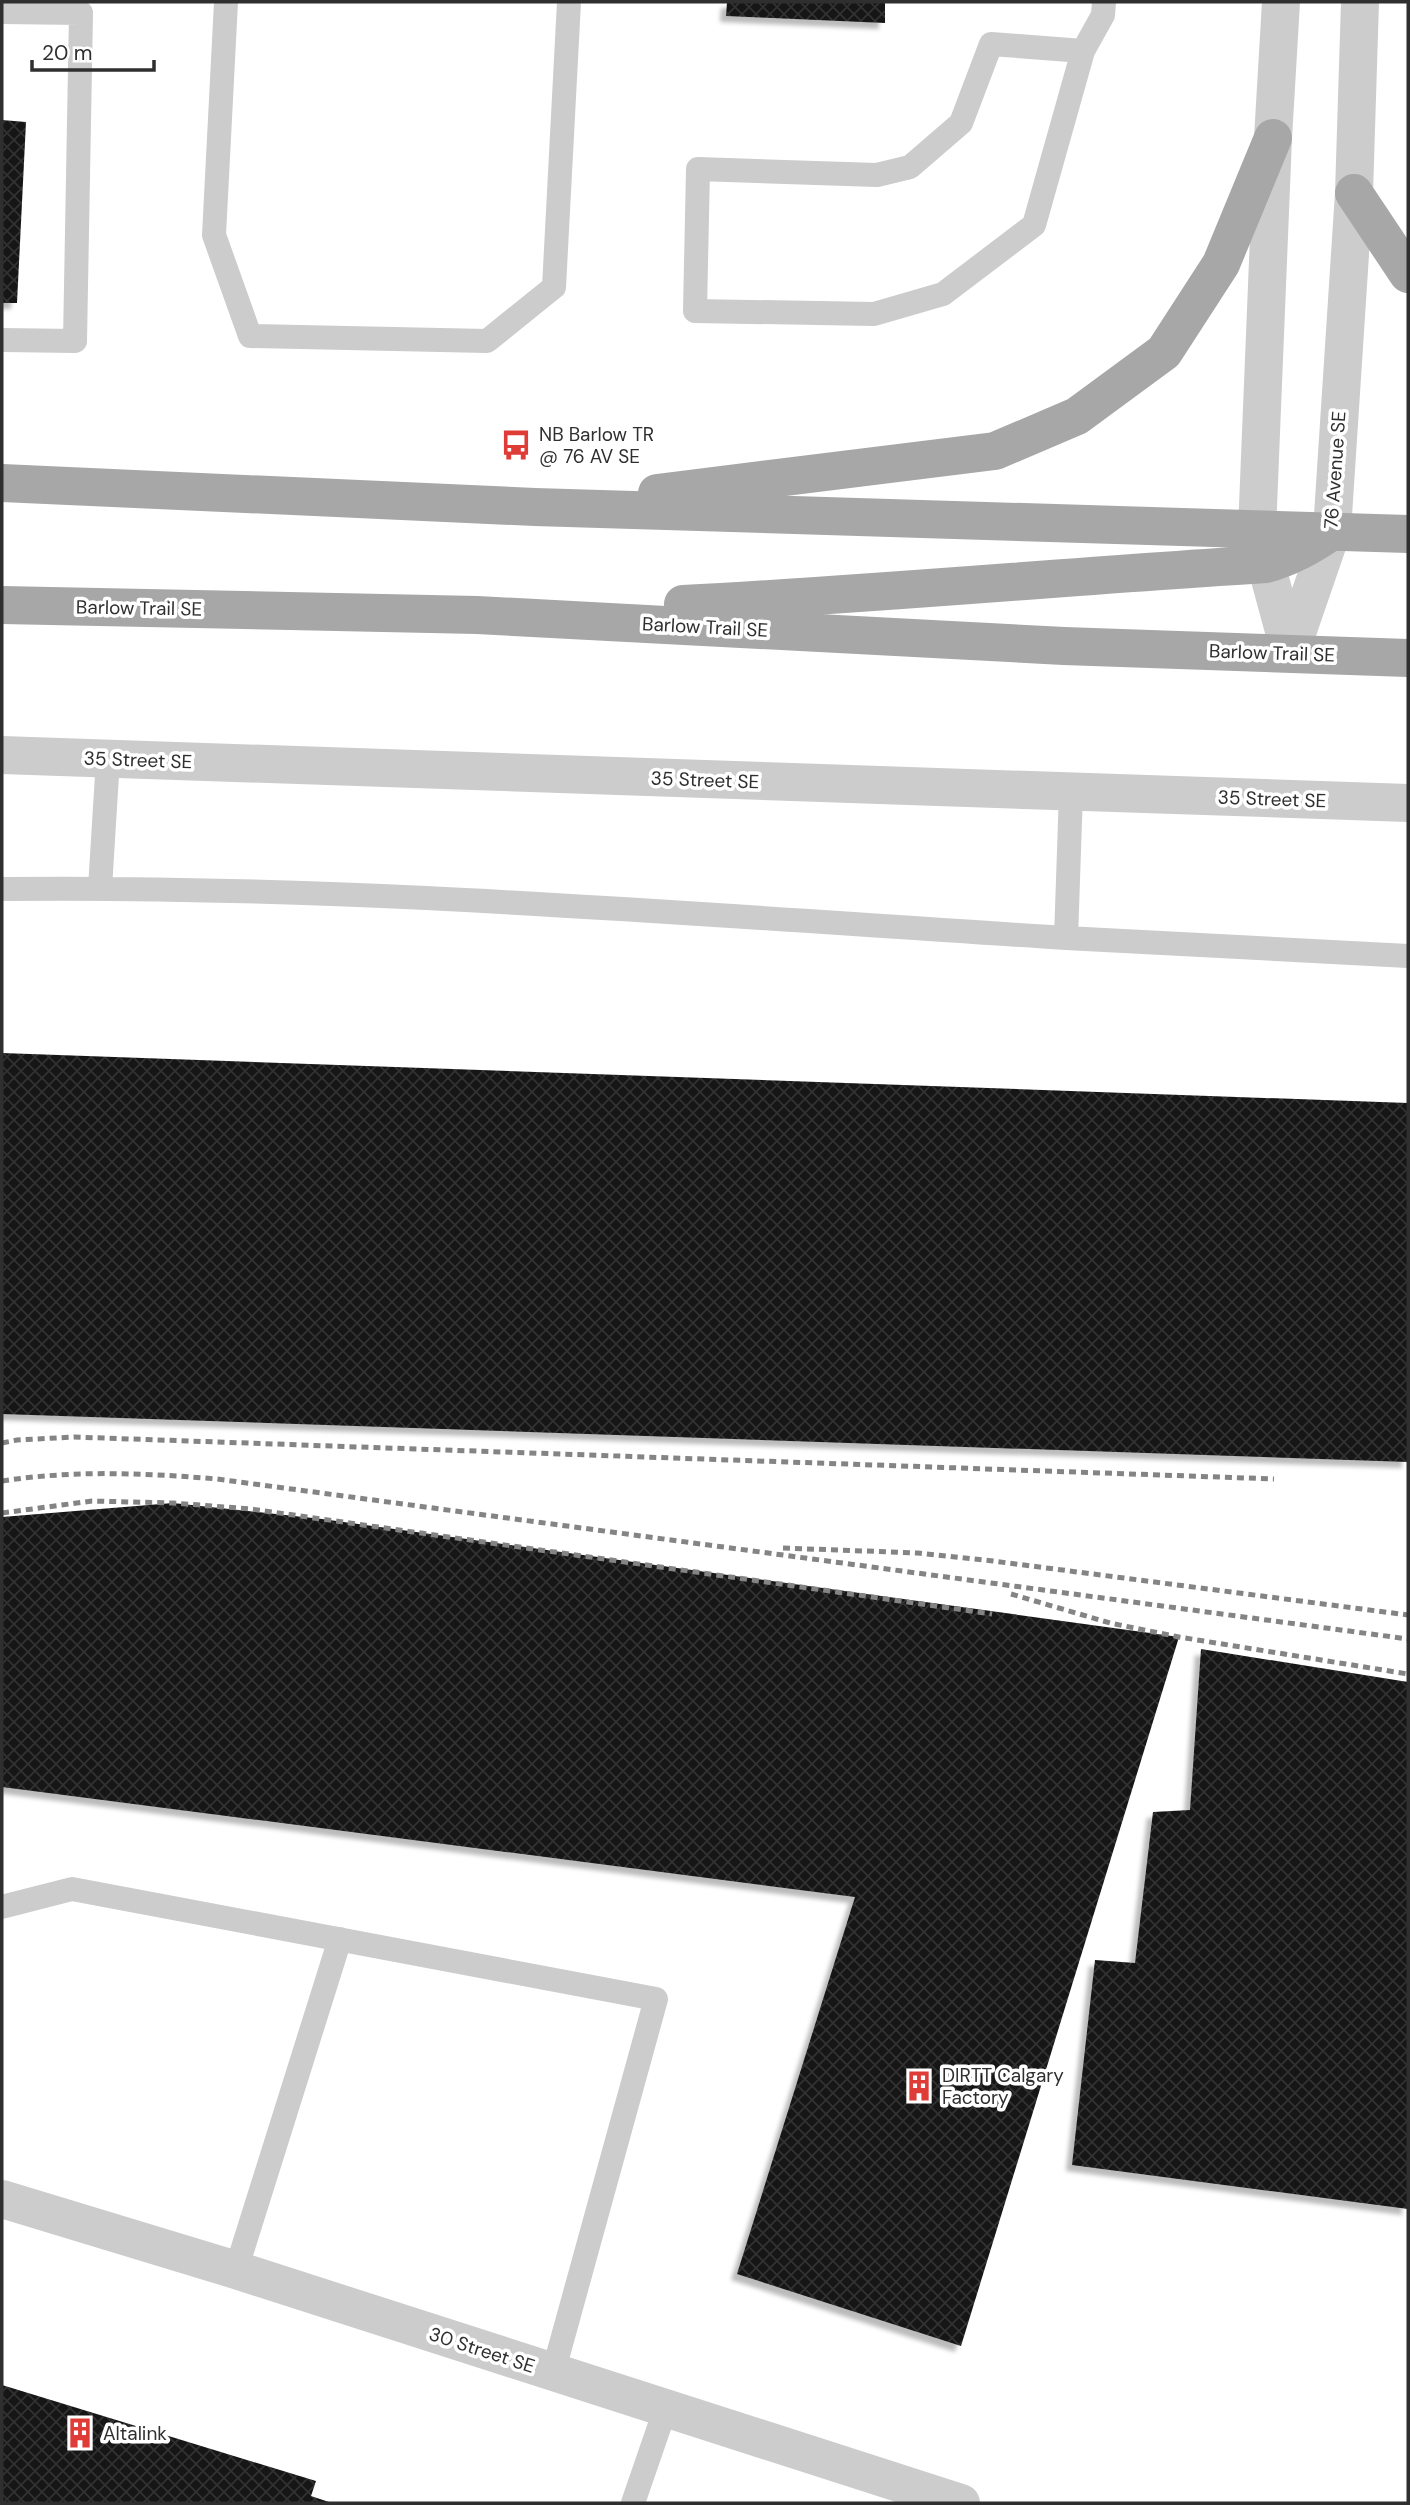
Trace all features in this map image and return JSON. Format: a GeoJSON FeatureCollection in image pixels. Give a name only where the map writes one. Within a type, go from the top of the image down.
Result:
{"type":"FeatureCollection","features":[{"type":"Feature","properties":{"kind":"main road"},"geometry":{"type":"LineString","coordinates":[[535,508],[995,451],[1077,416],[1164,352],[1221,264],[1273,138]]}},
{"type":"Feature","properties":{"kind":"main road"},"geometry":{"type":"LineString","coordinates":[[1354,193],[1408,274]]}},
{"type":"Feature","properties":{"kind":"main road"},"geometry":{"type":"LineString","coordinates":[[2,483],[1261,547]]}},
{"type":"Feature","properties":{"kind":"main road"},"geometry":{"type":"LineString","coordinates":[[477,615],[851,596],[1091,575],[1261,547],[1332,531],[1408,534]]}},
{"type":"Feature","properties":{"kind":"main road","name":"Barlow Trail SE"},"geometry":{"type":"LineString","coordinates":[[2,605],[477,615],[1064,646],[1408,658]]}},
{"type":"Feature","properties":{"kind":"street"},"geometry":{"type":"LineString","coordinates":[[1281,2],[1273,138],[1261,547],[1290,653]]}},
{"type":"Feature","properties":{"kind":"street","name":"76 Avenue SE"},"geometry":{"type":"LineString","coordinates":[[1290,653],[1332,531],[1354,193],[1360,2]]}},
{"type":"Feature","properties":{"kind":"street","name":"35 Street SE"},"geometry":{"type":"LineString","coordinates":[[2,755],[1408,803]]}},
{"type":"Feature","properties":{"kind":"street","name":"30 Street SE"},"geometry":{"type":"LineString","coordinates":[[2,2199],[236,2270],[961,2503]]}},
{"type":"Feature","properties":{"kind":"lane"},"geometry":{"type":"LineString","coordinates":[[226,2],[214,236],[250,335],[487,341],[554,287],[569,2]]}},
{"type":"Feature","properties":{"kind":"lane"},"geometry":{"type":"LineString","coordinates":[[1083,51],[991,44],[961,123],[910,167],[877,175],[698,169],[695,311],[874,314],[943,294],[1034,225],[1083,51],[1103,15],[1104,2]]}},
{"type":"Feature","properties":{"kind":"lane"},"geometry":{"type":"LineString","coordinates":[[2,12],[84,7],[75,341],[2,340]]}},
{"type":"Feature","properties":{"kind":"lane"},"geometry":{"type":"LineString","coordinates":[[100,888],[108,759]]}},
{"type":"Feature","properties":{"kind":"lane"},"geometry":{"type":"LineString","coordinates":[[1066,938],[1071,792]]}},
{"type":"Feature","properties":{"kind":"lane"},"geometry":{"type":"LineString","coordinates":[[2,890],[100,888],[450,900],[1408,956]]}},
{"type":"Feature","properties":{"kind":"lane"},"geometry":{"type":"LineString","coordinates":[[2,1907],[72,1889],[656,1999],[554,2373]]}},
{"type":"Feature","properties":{"kind":"lane"},"geometry":{"type":"LineString","coordinates":[[236,2270],[340,1939]]}},
{"type":"Feature","properties":{"kind":"lane"},"geometry":{"type":"LineString","coordinates":[[633,2503],[665,2410]]}},
{"type":"Feature","properties":{"kind":"building"},"geometry":{"type":"Polygon","coordinates":[[[727,2],[885,2],[885,23],[726,16],[727,2]]]}},
{"type":"Feature","properties":{"kind":"building"},"geometry":{"type":"Polygon","coordinates":[[[2,120],[26,122],[17,303],[2,303],[2,120]]]}},
{"type":"Feature","properties":{"kind":"building"},"geometry":{"type":"Polygon","coordinates":[[[2,1053],[1408,1103],[1408,1462],[2,1414],[2,1053]]]}},
{"type":"Feature","properties":{"kind":"building","name":"DIRTT Calgary Factory"},"geometry":{"type":"Polygon","coordinates":[[[173,1503],[322,1519],[1179,1637],[961,2346],[737,2274],[855,1897],[2,1787],[2,1517],[173,1503]]]}},
{"type":"Feature","properties":{"kind":"building"},"geometry":{"type":"Polygon","coordinates":[[[1201,1649],[1408,1682],[1408,2209],[1072,2165],[1095,1960],[1135,1963],[1153,1812],[1190,1810],[1201,1649]]]}},
{"type":"Feature","properties":{"kind":"building","name":"Altalink"},"geometry":{"type":"Polygon","coordinates":[[[2,2385],[316,2481],[311,2496],[332,2503],[2,2503],[2,2385]]]}},
{"type":"Feature","properties":{"kind":"railway"},"geometry":{"type":"LineString","coordinates":[[2,1443],[74,1437],[1274,1479]]}},
{"type":"Feature","properties":{"kind":"railway"},"geometry":{"type":"LineString","coordinates":[[2,1481],[56,1475],[109,1474],[217,1479],[1408,1639]]}},
{"type":"Feature","properties":{"kind":"railway"},"geometry":{"type":"LineString","coordinates":[[2,1513],[92,1501],[251,1509],[992,1614]]}},
{"type":"Feature","properties":{"kind":"railway"},"geometry":{"type":"LineString","coordinates":[[783,1548],[918,1553],[993,1561],[1408,1615]]}},
{"type":"Feature","properties":{"kind":"railway"},"geometry":{"type":"LineString","coordinates":[[1011,1594],[1110,1623],[1179,1637],[1408,1674]]}},
{"type":"Feature","properties":{"kind":"place","name":"NB Barlow TR @ 76 AV SE"},"geometry":{"type":"Point","coordinates":[516,445]}},
{"type":"Feature","properties":{"kind":"place","name":"DIRTT Calgary Factory"},"geometry":{"type":"Point","coordinates":[919,2086]}},
{"type":"Feature","properties":{"kind":"place","name":"Altalink"},"geometry":{"type":"Point","coordinates":[80,2433]}}]}
